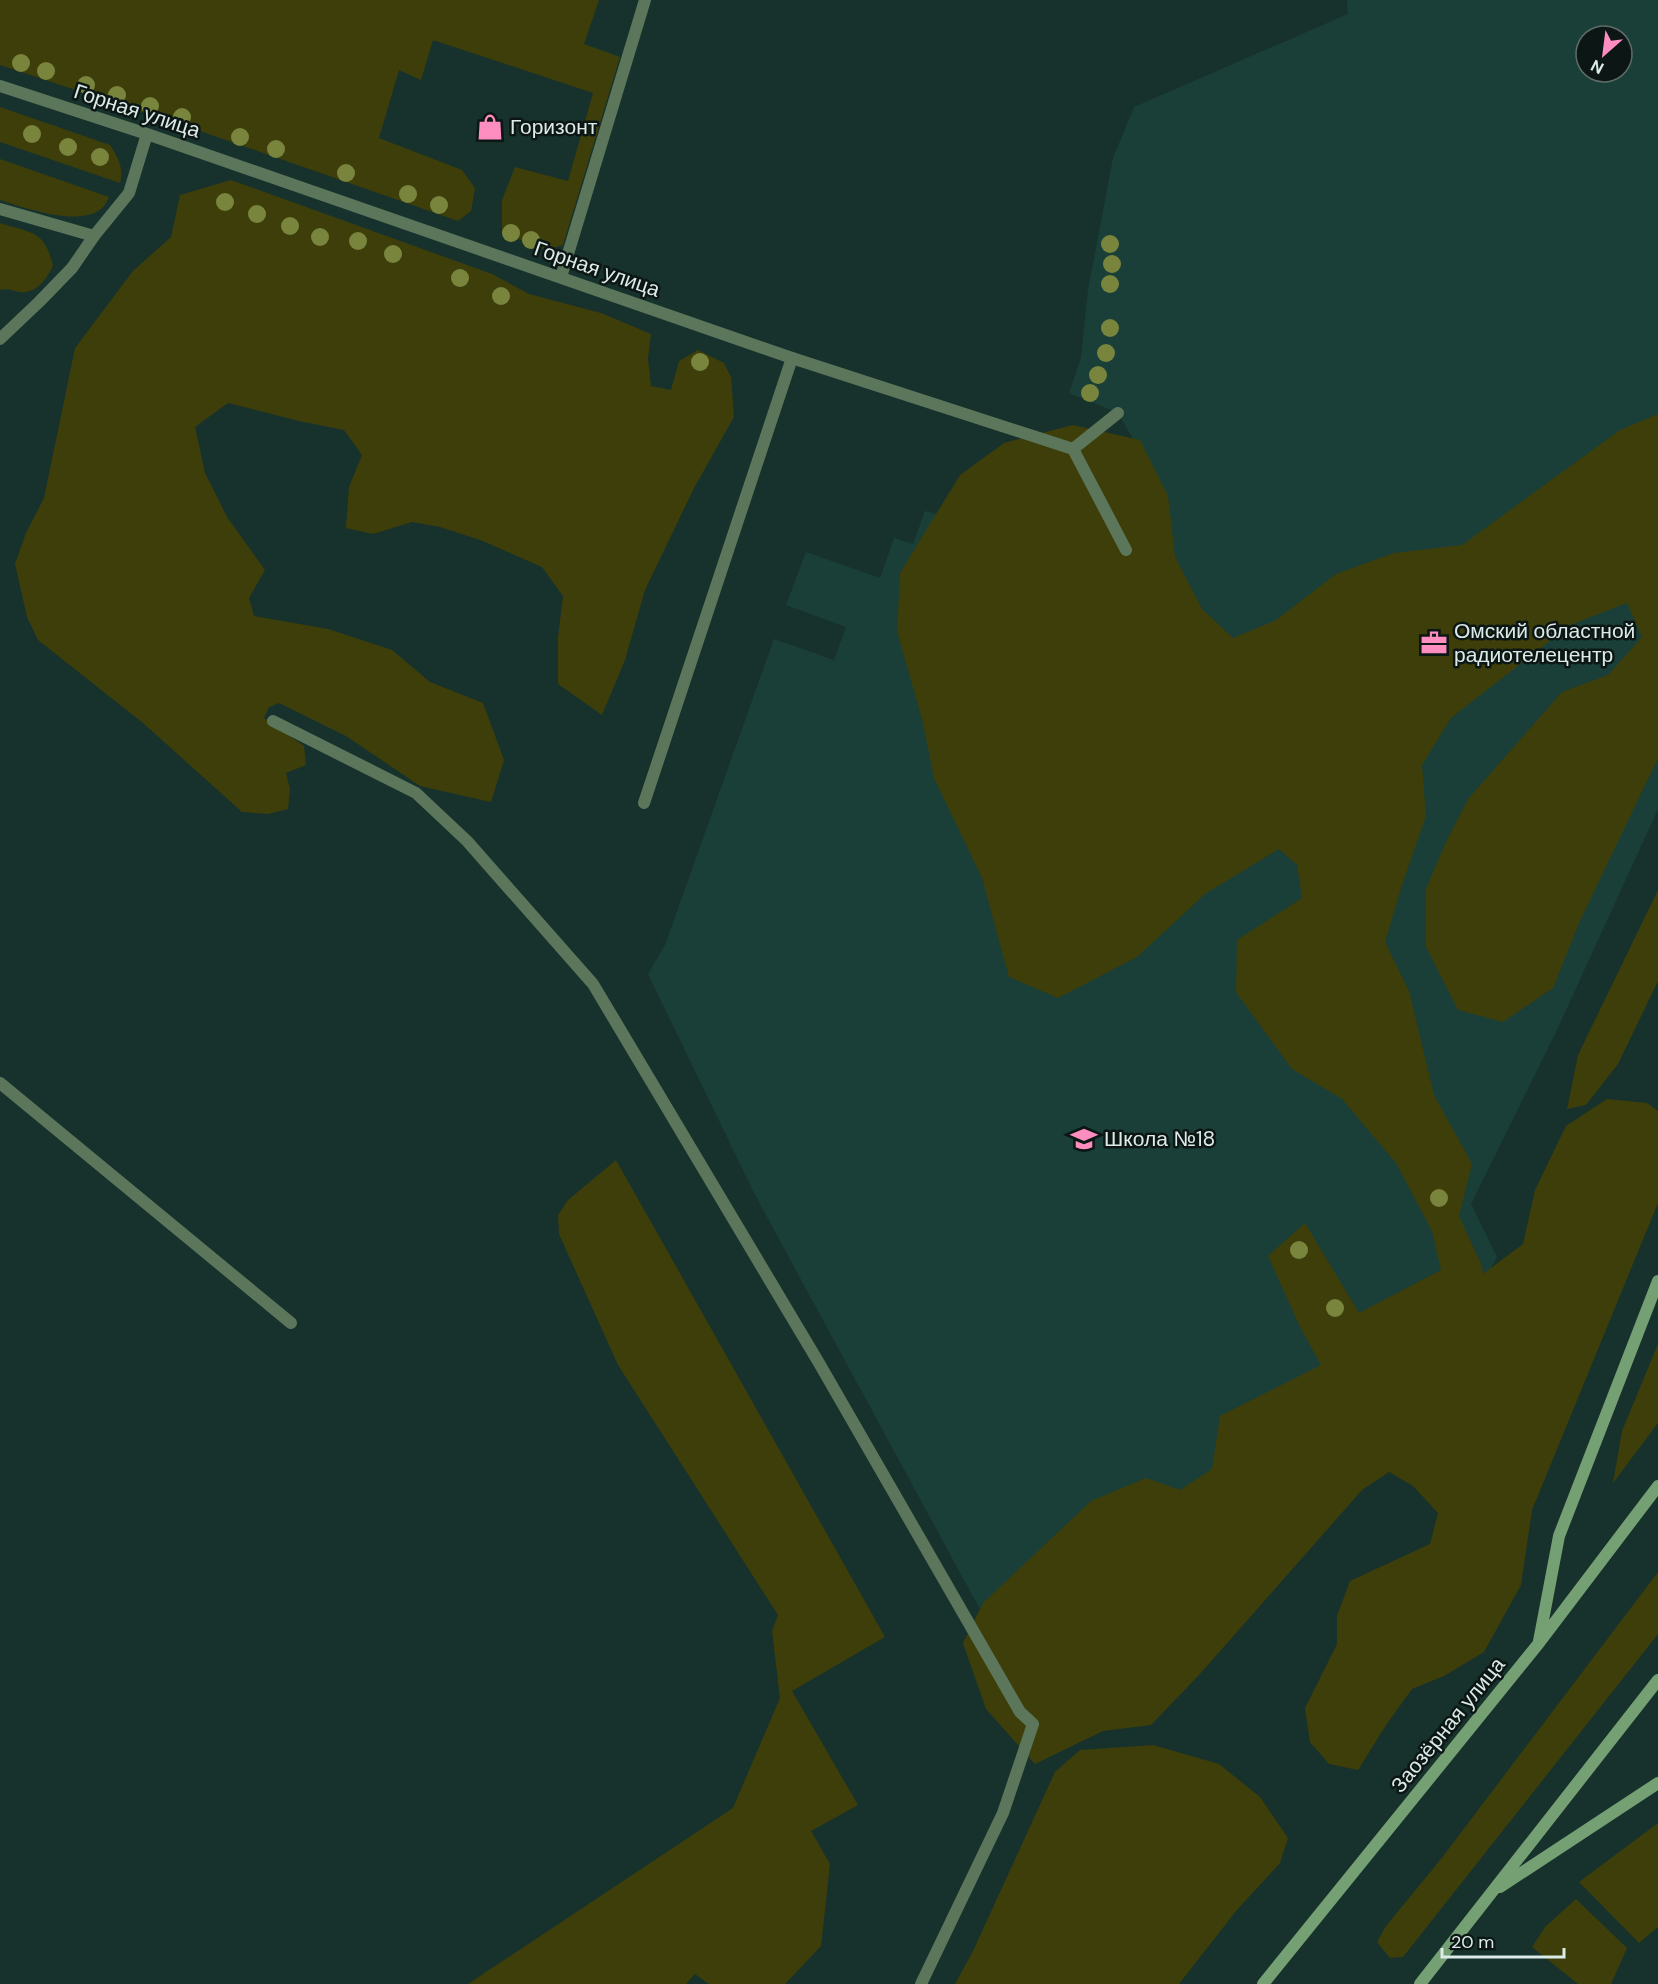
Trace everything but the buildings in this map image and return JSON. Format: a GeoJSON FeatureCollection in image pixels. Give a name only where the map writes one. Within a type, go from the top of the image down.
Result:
{"type":"FeatureCollection","features":[{"type":"Feature","properties":{"kind":"main road"},"geometry":{"type":"LineString","coordinates":[[1539,1643],[1559,1536],[1658,1281]]}},
{"type":"Feature","properties":{"kind":"main road","name":"Заозёрная улица"},"geometry":{"type":"LineString","coordinates":[[1263,1984],[1539,1643],[1658,1486]]}},
{"type":"Feature","properties":{"kind":"main road"},"geometry":{"type":"LineString","coordinates":[[1420,1984],[1658,1680]]}},
{"type":"Feature","properties":{"kind":"main road"},"geometry":{"type":"LineString","coordinates":[[1491,1893],[1658,1783]]}},
{"type":"Feature","properties":{"kind":"street"},"geometry":{"type":"LineString","coordinates":[[561,277],[645,0]]}},
{"type":"Feature","properties":{"kind":"street","name":"Горная улица"},"geometry":{"type":"LineString","coordinates":[[0,87],[147,134],[792,358],[1073,449]]}},
{"type":"Feature","properties":{"kind":"street"},"geometry":{"type":"LineString","coordinates":[[0,339],[72,268],[94,236],[129,193],[147,134]]}},
{"type":"Feature","properties":{"kind":"street"},"geometry":{"type":"LineString","coordinates":[[0,209],[94,236]]}},
{"type":"Feature","properties":{"kind":"street"},"geometry":{"type":"LineString","coordinates":[[644,803],[792,358]]}},
{"type":"Feature","properties":{"kind":"street"},"geometry":{"type":"LineString","coordinates":[[1118,413],[1073,449],[1126,550]]}},
{"type":"Feature","properties":{"kind":"street"},"geometry":{"type":"LineString","coordinates":[[273,721],[416,793],[466,842],[592,984],[819,1363],[1020,1712],[1033,1724],[1003,1813],[921,1984]]}},
{"type":"Feature","properties":{"kind":"street"},"geometry":{"type":"LineString","coordinates":[[0,1083],[291,1323]]}},
{"type":"Feature","properties":{"kind":"shaded area"},"geometry":{"type":"Polygon","coordinates":[[[0,0],[599,0],[584,44],[620,57],[563,245],[546,250],[502,232],[502,200],[515,167],[568,181],[593,93],[433,40],[421,80],[399,70],[379,138],[462,170],[475,188],[471,211],[458,221],[203,132],[0,65],[0,0]]]}},
{"type":"Feature","properties":{"kind":"shaded area"},"geometry":{"type":"Polygon","coordinates":[[[1347,0],[1658,0],[1658,809],[1557,1030],[1471,1204],[1497,1257],[1426,1392],[1034,1709],[754,1193],[648,974],[665,945],[774,639],[834,660],[846,627],[786,605],[806,552],[880,578],[894,538],[913,544],[925,511],[1098,551],[1151,470],[1118,413],[1069,393],[1081,358],[1088,290],[1113,158],[1134,107],[1348,14],[1347,0]]]}},
{"type":"Feature","properties":{"kind":"shaded area"},"geometry":{"type":"Polygon","coordinates":[[[0,107],[110,145],[119,163],[120,183],[0,142],[0,107]]]}},
{"type":"Feature","properties":{"kind":"shaded area"},"geometry":{"type":"Polygon","coordinates":[[[0,159],[109,197],[101,209],[79,216],[51,214],[0,200],[0,159]]]}},
{"type":"Feature","properties":{"kind":"shaded area"},"geometry":{"type":"Polygon","coordinates":[[[231,180],[492,274],[529,294],[601,313],[651,334],[648,358],[651,386],[671,390],[679,361],[698,350],[724,363],[731,377],[734,417],[694,488],[645,590],[625,660],[602,715],[558,684],[558,637],[563,596],[542,567],[483,541],[440,527],[412,522],[373,534],[346,528],[349,487],[362,455],[344,430],[228,403],[195,427],[205,473],[227,517],[265,570],[249,598],[254,616],[328,629],[392,650],[430,682],[483,703],[504,760],[491,802],[420,786],[346,736],[279,703],[269,707],[264,718],[304,746],[306,765],[286,773],[290,789],[288,809],[268,814],[242,812],[143,723],[38,640],[27,617],[15,564],[26,533],[44,498],[75,348],[133,271],[171,237],[180,195],[231,180]]]}},
{"type":"Feature","properties":{"kind":"shaded area"},"geometry":{"type":"Polygon","coordinates":[[[0,223],[35,235],[41,239],[50,254],[53,266],[44,280],[31,291],[0,290],[0,223]]]}},
{"type":"Feature","properties":{"kind":"shaded area"},"geometry":{"type":"Polygon","coordinates":[[[1658,414],[1658,758],[1579,923],[1553,988],[1503,1022],[1458,1010],[1426,947],[1426,889],[1445,844],[1468,799],[1562,692],[1608,675],[1642,637],[1627,603],[1570,625],[1451,718],[1422,765],[1426,816],[1385,942],[1409,991],[1434,1095],[1472,1164],[1459,1216],[1482,1266],[1483,1274],[1523,1244],[1535,1190],[1566,1126],[1607,1099],[1647,1103],[1658,1111],[1658,1203],[1532,1510],[1521,1585],[1484,1652],[1444,1676],[1412,1689],[1358,1770],[1329,1764],[1310,1742],[1305,1708],[1337,1644],[1337,1616],[1350,1581],[1430,1544],[1438,1513],[1413,1486],[1389,1472],[1362,1490],[1199,1675],[1151,1725],[1103,1731],[1035,1764],[986,1709],[963,1643],[983,1603],[1091,1501],[1146,1478],[1180,1490],[1212,1469],[1220,1416],[1321,1365],[1300,1327],[1268,1256],[1305,1223],[1359,1313],[1441,1270],[1432,1231],[1396,1163],[1342,1099],[1292,1069],[1236,992],[1237,940],[1302,898],[1297,865],[1279,849],[1205,894],[1137,957],[1058,998],[1009,977],[982,878],[934,778],[923,723],[897,631],[900,573],[960,475],[1004,443],[1073,425],[1140,440],[1168,496],[1175,557],[1202,609],[1233,638],[1276,620],[1336,574],[1394,553],[1462,545],[1620,430],[1658,414]]]}},
{"type":"Feature","properties":{"kind":"shaded area"},"geometry":{"type":"Polygon","coordinates":[[[1658,890],[1658,981],[1618,1064],[1586,1105],[1567,1109],[1578,1055],[1658,890]]]}},
{"type":"Feature","properties":{"kind":"shaded area"},"geometry":{"type":"Polygon","coordinates":[[[616,1160],[885,1637],[792,1691],[858,1805],[811,1831],[830,1864],[821,1946],[785,1984],[709,1984],[695,1974],[686,1984],[468,1984],[733,1808],[780,1698],[772,1631],[778,1615],[618,1365],[559,1234],[558,1215],[568,1200],[616,1160]]]}},
{"type":"Feature","properties":{"kind":"shaded area"},"geometry":{"type":"Polygon","coordinates":[[[1658,1344],[1658,1423],[1613,1483],[1622,1431],[1658,1344]]]}},
{"type":"Feature","properties":{"kind":"shaded area"},"geometry":{"type":"Polygon","coordinates":[[[1658,1572],[1658,1634],[1403,1957],[1390,1958],[1377,1942],[1386,1926],[1441,1859],[1658,1572]]]}},
{"type":"Feature","properties":{"kind":"shaded area"},"geometry":{"type":"Polygon","coordinates":[[[1153,1745],[1219,1764],[1260,1797],[1288,1838],[1280,1863],[1236,1911],[1179,1984],[955,1984],[973,1951],[1055,1772],[1080,1750],[1153,1745]]]}},
{"type":"Feature","properties":{"kind":"shaded area"},"geometry":{"type":"Polygon","coordinates":[[[1658,1823],[1658,1927],[1639,1943],[1579,1882],[1658,1823]]]}},
{"type":"Feature","properties":{"kind":"shaded area"},"geometry":{"type":"Polygon","coordinates":[[[1576,1899],[1627,1948],[1611,1984],[1578,1984],[1532,1947],[1545,1927],[1576,1899]]]}},
{"type":"Feature","properties":{"kind":"place","name":"Горизонт"},"geometry":{"type":"Point","coordinates":[490,127]}},
{"type":"Feature","properties":{"kind":"place","name":"Омский областной радиотелецентр"},"geometry":{"type":"Point","coordinates":[1434,643]}},
{"type":"Feature","properties":{"kind":"place","name":"Школа №18"},"geometry":{"type":"Point","coordinates":[1084,1139]}}]}
